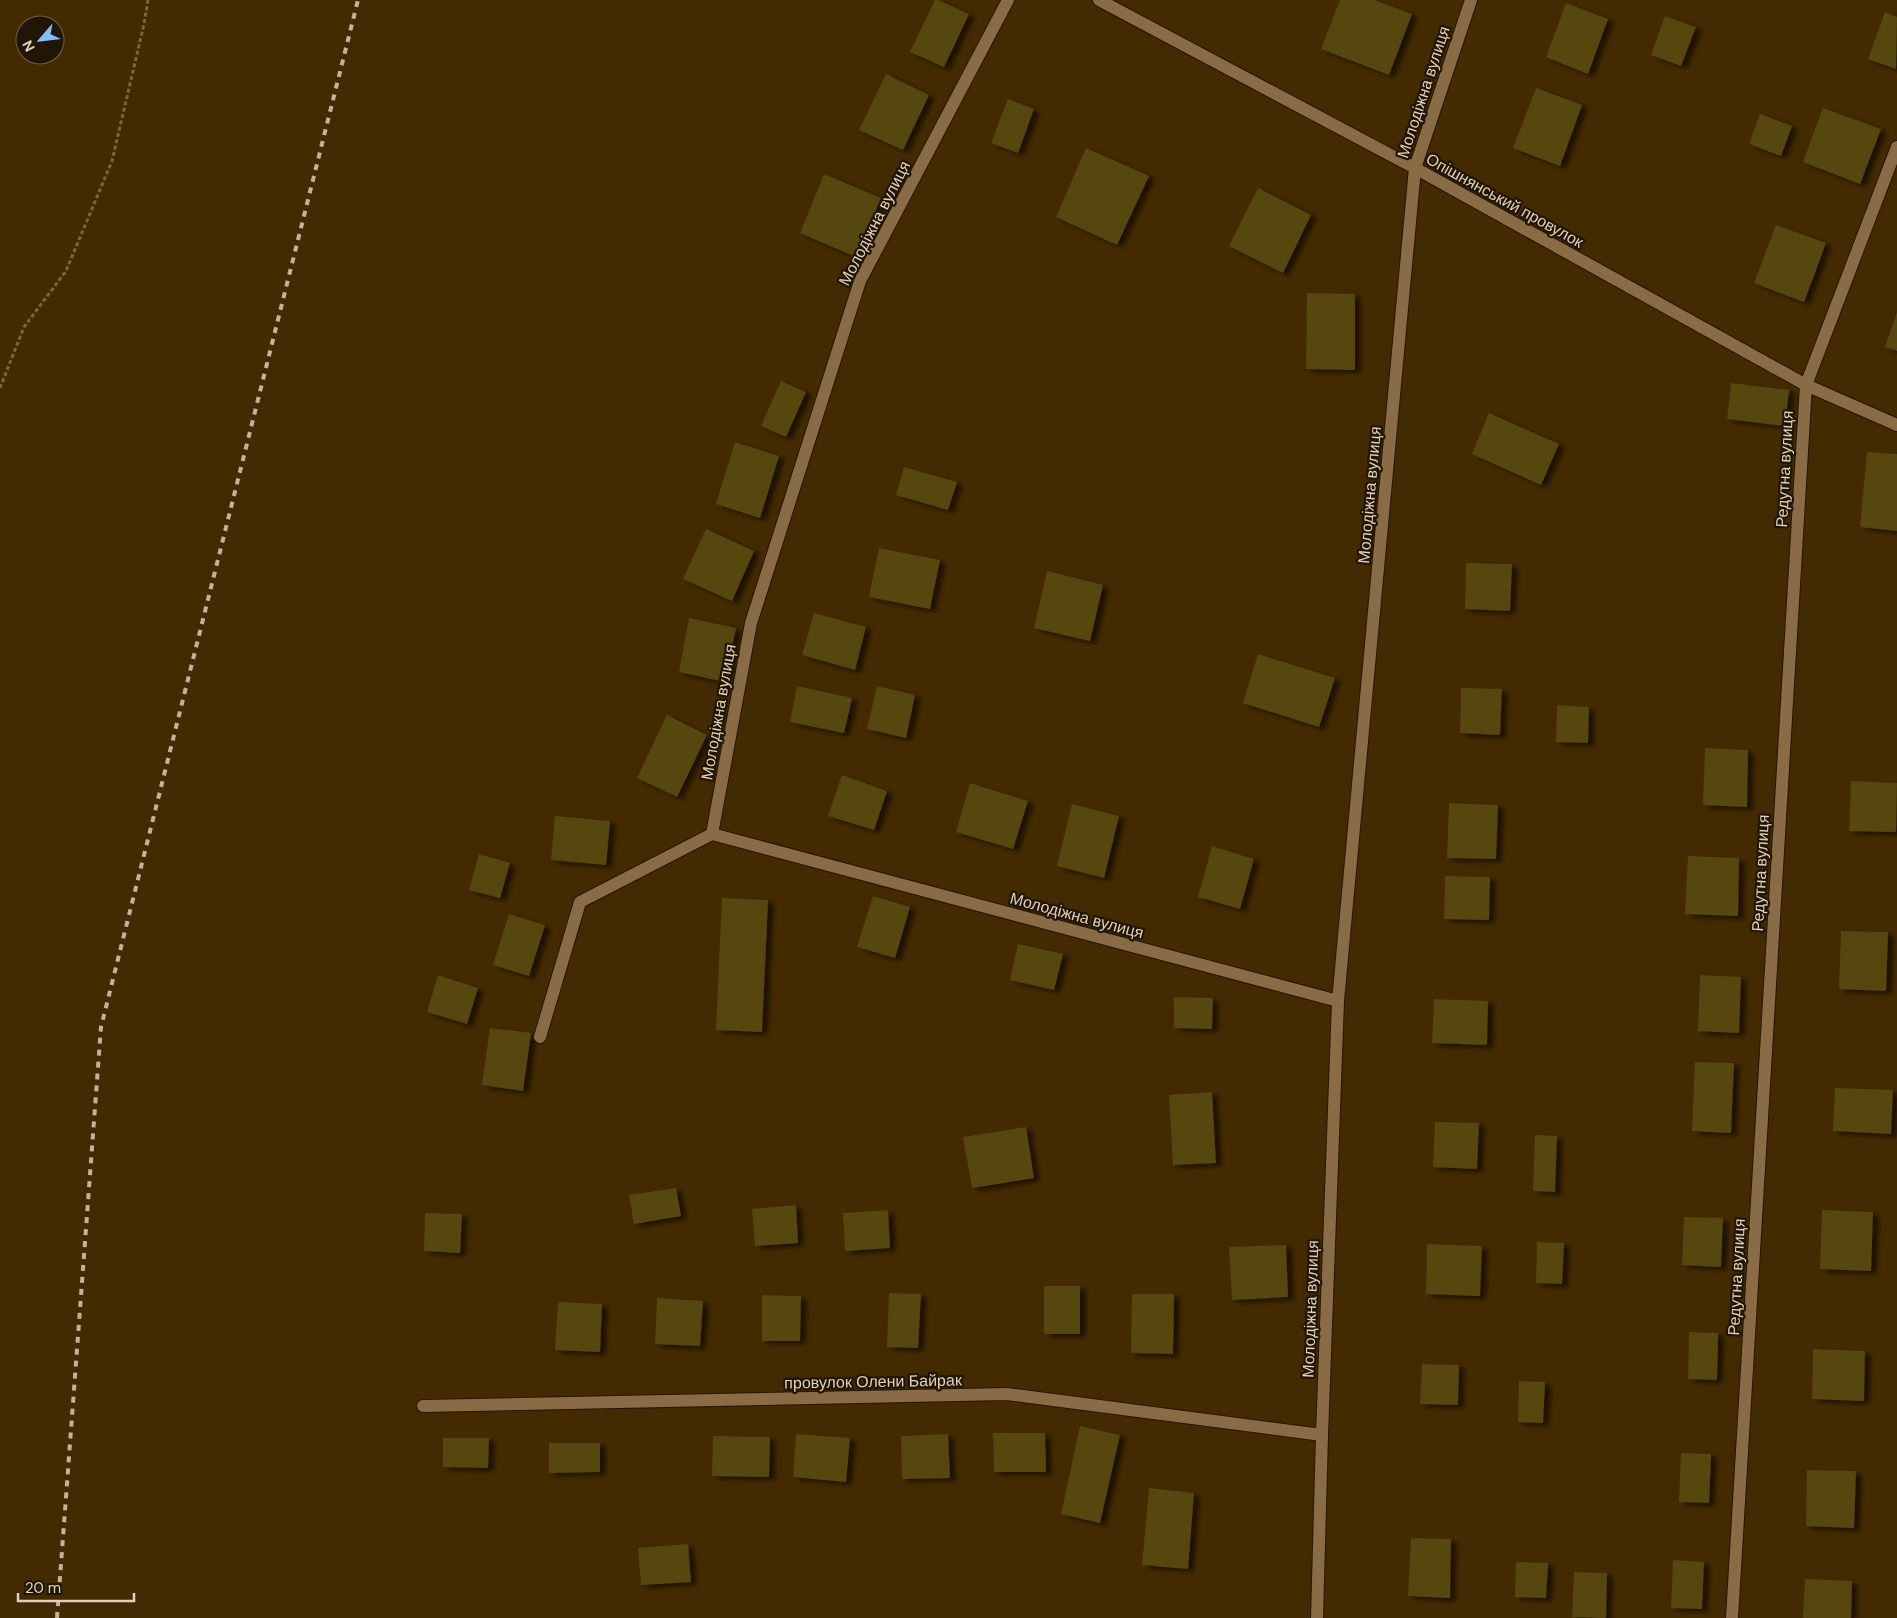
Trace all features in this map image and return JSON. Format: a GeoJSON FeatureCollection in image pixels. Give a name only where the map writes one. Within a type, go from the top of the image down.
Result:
{"type":"FeatureCollection","features":[{"type":"Feature","properties":{"kind":"street","name":"Молодіжна вулиця"},"geometry":{"type":"LineString","coordinates":[[1008,0],[860,282],[751,623],[712,834],[1338,1001]]}},
{"type":"Feature","properties":{"kind":"street","name":"Опішнянський провулок"},"geometry":{"type":"LineString","coordinates":[[1099,0],[1415,168],[1806,385],[1897,425]]}},
{"type":"Feature","properties":{"kind":"street","name":"Молодіжна вулиця"},"geometry":{"type":"LineString","coordinates":[[1317,1618],[1338,1001],[1415,168],[1471,0]]}},
{"type":"Feature","properties":{"kind":"street","name":"Редутна вулиця"},"geometry":{"type":"LineString","coordinates":[[1732,1618],[1806,385],[1897,147]]}},
{"type":"Feature","properties":{"kind":"street"},"geometry":{"type":"LineString","coordinates":[[540,1037],[580,902],[712,834]]}},
{"type":"Feature","properties":{"kind":"street","name":"провулок Олени Байрак"},"geometry":{"type":"LineString","coordinates":[[423,1406],[1007,1394],[1322,1434]]}},
{"type":"Feature","properties":{"kind":"path"},"geometry":{"type":"LineString","coordinates":[[0,388],[24,327],[66,271],[112,162],[148,0]]}},
{"type":"Feature","properties":{"kind":"building"},"geometry":{"type":"Polygon","coordinates":[[[935,0],[969,14],[944,67],[910,52],[935,0]]]}},
{"type":"Feature","properties":{"kind":"building"},"geometry":{"type":"Polygon","coordinates":[[[1340,0],[1374,0],[1412,14],[1389,75],[1321,49],[1340,0]]]}},
{"type":"Feature","properties":{"kind":"building"},"geometry":{"type":"Polygon","coordinates":[[[1566,3],[1608,19],[1588,74],[1546,57],[1566,3]]]}},
{"type":"Feature","properties":{"kind":"building"},"geometry":{"type":"Polygon","coordinates":[[[1885,12],[1897,17],[1896,69],[1868,59],[1885,12]]]}},
{"type":"Feature","properties":{"kind":"building"},"geometry":{"type":"Polygon","coordinates":[[[1665,16],[1696,27],[1681,66],[1651,55],[1665,16]]]}},
{"type":"Feature","properties":{"kind":"building"},"geometry":{"type":"Polygon","coordinates":[[[886,74],[929,95],[903,150],[859,130],[886,74]]]}},
{"type":"Feature","properties":{"kind":"building"},"geometry":{"type":"Polygon","coordinates":[[[1536,88],[1582,105],[1560,166],[1513,148],[1536,88]]]}},
{"type":"Feature","properties":{"kind":"building"},"geometry":{"type":"Polygon","coordinates":[[[1008,99],[1034,109],[1018,153],[991,143],[1008,99]]]}},
{"type":"Feature","properties":{"kind":"building"},"geometry":{"type":"Polygon","coordinates":[[[1823,108],[1881,129],[1860,184],[1803,162],[1823,108]]]}},
{"type":"Feature","properties":{"kind":"building"},"geometry":{"type":"Polygon","coordinates":[[[1760,114],[1792,126],[1781,156],[1749,144],[1760,114]]]}},
{"type":"Feature","properties":{"kind":"building"},"geometry":{"type":"Polygon","coordinates":[[[1086,148],[1149,176],[1117,245],[1056,217],[1086,148]]]}},
{"type":"Feature","properties":{"kind":"building"},"geometry":{"type":"Polygon","coordinates":[[[824,174],[881,198],[856,257],[800,233],[824,174]]]}},
{"type":"Feature","properties":{"kind":"building"},"geometry":{"type":"Polygon","coordinates":[[[1258,188],[1311,215],[1283,273],[1229,246],[1258,188]]]}},
{"type":"Feature","properties":{"kind":"building"},"geometry":{"type":"Polygon","coordinates":[[[1776,225],[1826,243],[1804,302],[1754,283],[1776,225]]]}},
{"type":"Feature","properties":{"kind":"building"},"geometry":{"type":"Polygon","coordinates":[[[1307,293],[1355,294],[1355,370],[1306,369],[1307,293]]]}},
{"type":"Feature","properties":{"kind":"building"},"geometry":{"type":"Polygon","coordinates":[[[1897,312],[1897,351],[1885,347],[1897,312]]]}},
{"type":"Feature","properties":{"kind":"building"},"geometry":{"type":"Polygon","coordinates":[[[781,381],[806,392],[786,437],[761,426],[781,381]]]}},
{"type":"Feature","properties":{"kind":"building"},"geometry":{"type":"Polygon","coordinates":[[[1731,383],[1789,390],[1785,426],[1727,419],[1731,383]]]}},
{"type":"Feature","properties":{"kind":"building"},"geometry":{"type":"Polygon","coordinates":[[[1489,413],[1559,444],[1541,485],[1472,454],[1489,413]]]}},
{"type":"Feature","properties":{"kind":"building"},"geometry":{"type":"Polygon","coordinates":[[[735,442],[779,456],[760,518],[716,504],[735,442]]]}},
{"type":"Feature","properties":{"kind":"building"},"geometry":{"type":"Polygon","coordinates":[[[1867,452],[1897,454],[1897,531],[1860,527],[1867,452]]]}},
{"type":"Feature","properties":{"kind":"building"},"geometry":{"type":"Polygon","coordinates":[[[904,467],[957,482],[948,510],[896,495],[904,467]]]}},
{"type":"Feature","properties":{"kind":"building"},"geometry":{"type":"Polygon","coordinates":[[[706,529],[754,551],[732,601],[683,579],[706,529]]]}},
{"type":"Feature","properties":{"kind":"building"},"geometry":{"type":"Polygon","coordinates":[[[879,548],[940,560],[930,609],[869,597],[879,548]]]}},
{"type":"Feature","properties":{"kind":"building"},"geometry":{"type":"Polygon","coordinates":[[[1466,563],[1512,564],[1510,611],[1465,609],[1466,563]]]}},
{"type":"Feature","properties":{"kind":"building"},"geometry":{"type":"Polygon","coordinates":[[[1047,571],[1103,585],[1090,641],[1034,628],[1047,571]]]}},
{"type":"Feature","properties":{"kind":"building"},"geometry":{"type":"Polygon","coordinates":[[[814,613],[866,627],[855,670],[802,655],[814,613]]]}},
{"type":"Feature","properties":{"kind":"building"},"geometry":{"type":"Polygon","coordinates":[[[689,618],[736,628],[725,682],[679,672],[689,618]]]}},
{"type":"Feature","properties":{"kind":"building"},"geometry":{"type":"Polygon","coordinates":[[[1258,654],[1335,678],[1319,727],[1243,703],[1258,654]]]}},
{"type":"Feature","properties":{"kind":"building"},"geometry":{"type":"Polygon","coordinates":[[[797,686],[852,698],[844,733],[790,722],[797,686]]]}},
{"type":"Feature","properties":{"kind":"building"},"geometry":{"type":"Polygon","coordinates":[[[877,686],[915,695],[906,738],[867,729],[877,686]]]}},
{"type":"Feature","properties":{"kind":"building"},"geometry":{"type":"Polygon","coordinates":[[[1461,688],[1502,689],[1500,735],[1460,733],[1461,688]]]}},
{"type":"Feature","properties":{"kind":"building"},"geometry":{"type":"Polygon","coordinates":[[[1557,705],[1589,707],[1588,743],[1556,742],[1557,705]]]}},
{"type":"Feature","properties":{"kind":"building"},"geometry":{"type":"Polygon","coordinates":[[[667,715],[707,735],[677,797],[637,778],[667,715]]]}},
{"type":"Feature","properties":{"kind":"building"},"geometry":{"type":"Polygon","coordinates":[[[1705,748],[1748,750],[1747,807],[1703,805],[1705,748]]]}},
{"type":"Feature","properties":{"kind":"building"},"geometry":{"type":"Polygon","coordinates":[[[842,775],[887,791],[874,830],[828,816],[842,775]]]}},
{"type":"Feature","properties":{"kind":"building"},"geometry":{"type":"Polygon","coordinates":[[[1851,781],[1897,783],[1896,832],[1849,831],[1851,781]]]}},
{"type":"Feature","properties":{"kind":"building"},"geometry":{"type":"Polygon","coordinates":[[[970,783],[1028,801],[1013,849],[956,832],[970,783]]]}},
{"type":"Feature","properties":{"kind":"building"},"geometry":{"type":"Polygon","coordinates":[[[1449,803],[1498,805],[1496,859],[1447,858],[1449,803]]]}},
{"type":"Feature","properties":{"kind":"building"},"geometry":{"type":"Polygon","coordinates":[[[1072,804],[1119,816],[1104,878],[1057,866],[1072,804]]]}},
{"type":"Feature","properties":{"kind":"building"},"geometry":{"type":"Polygon","coordinates":[[[555,816],[610,821],[606,865],[551,860],[555,816]]]}},
{"type":"Feature","properties":{"kind":"building"},"geometry":{"type":"Polygon","coordinates":[[[1212,846],[1254,859],[1240,909],[1198,897],[1212,846]]]}},
{"type":"Feature","properties":{"kind":"building"},"geometry":{"type":"Polygon","coordinates":[[[479,854],[510,863],[500,898],[469,890],[479,854]]]}},
{"type":"Feature","properties":{"kind":"building"},"geometry":{"type":"Polygon","coordinates":[[[1688,856],[1739,858],[1738,916],[1685,914],[1688,856]]]}},
{"type":"Feature","properties":{"kind":"building"},"geometry":{"type":"Polygon","coordinates":[[[1445,876],[1490,877],[1489,920],[1444,919],[1445,876]]]}},
{"type":"Feature","properties":{"kind":"building"},"geometry":{"type":"Polygon","coordinates":[[[873,896],[910,907],[895,958],[857,947],[873,896]]]}},
{"type":"Feature","properties":{"kind":"building"},"geometry":{"type":"Polygon","coordinates":[[[722,898],[768,900],[762,1032],[716,1030],[722,898]]]}},
{"type":"Feature","properties":{"kind":"building"},"geometry":{"type":"Polygon","coordinates":[[[509,914],[545,925],[529,976],[493,965],[509,914]]]}},
{"type":"Feature","properties":{"kind":"building"},"geometry":{"type":"Polygon","coordinates":[[[1841,931],[1888,932],[1886,991],[1839,989],[1841,931]]]}},
{"type":"Feature","properties":{"kind":"building"},"geometry":{"type":"Polygon","coordinates":[[[1018,944],[1063,954],[1054,990],[1010,980],[1018,944]]]}},
{"type":"Feature","properties":{"kind":"building"},"geometry":{"type":"Polygon","coordinates":[[[438,975],[478,988],[467,1024],[427,1012],[438,975]]]}},
{"type":"Feature","properties":{"kind":"building"},"geometry":{"type":"Polygon","coordinates":[[[1700,975],[1741,977],[1739,1033],[1698,1031],[1700,975]]]}},
{"type":"Feature","properties":{"kind":"building"},"geometry":{"type":"Polygon","coordinates":[[[1174,997],[1213,998],[1212,1029],[1174,1028],[1174,997]]]}},
{"type":"Feature","properties":{"kind":"building"},"geometry":{"type":"Polygon","coordinates":[[[1434,999],[1488,1001],[1487,1045],[1432,1043],[1434,999]]]}},
{"type":"Feature","properties":{"kind":"building"},"geometry":{"type":"Polygon","coordinates":[[[490,1028],[531,1033],[523,1091],[482,1085],[490,1028]]]}},
{"type":"Feature","properties":{"kind":"building"},"geometry":{"type":"Polygon","coordinates":[[[1695,1062],[1734,1063],[1731,1133],[1692,1131],[1695,1062]]]}},
{"type":"Feature","properties":{"kind":"building"},"geometry":{"type":"Polygon","coordinates":[[[1835,1088],[1893,1090],[1891,1134],[1833,1131],[1835,1088]]]}},
{"type":"Feature","properties":{"kind":"building"},"geometry":{"type":"Polygon","coordinates":[[[1212,1092],[1216,1163],[1173,1165],[1169,1095],[1212,1092]]]}},
{"type":"Feature","properties":{"kind":"building"},"geometry":{"type":"Polygon","coordinates":[[[1435,1122],[1479,1123],[1477,1169],[1433,1167],[1435,1122]]]}},
{"type":"Feature","properties":{"kind":"building"},"geometry":{"type":"Polygon","coordinates":[[[1026,1127],[1034,1178],[972,1188],[963,1137],[1026,1127]]]}},
{"type":"Feature","properties":{"kind":"building"},"geometry":{"type":"Polygon","coordinates":[[[1535,1135],[1557,1136],[1555,1192],[1533,1191],[1535,1135]]]}},
{"type":"Feature","properties":{"kind":"building"},"geometry":{"type":"Polygon","coordinates":[[[676,1188],[681,1216],[634,1224],[629,1195],[676,1188]]]}},
{"type":"Feature","properties":{"kind":"building"},"geometry":{"type":"Polygon","coordinates":[[[796,1205],[798,1243],[755,1246],[752,1209],[796,1205]]]}},
{"type":"Feature","properties":{"kind":"building"},"geometry":{"type":"Polygon","coordinates":[[[888,1210],[890,1248],[845,1251],[843,1213],[888,1210]]]}},
{"type":"Feature","properties":{"kind":"building"},"geometry":{"type":"Polygon","coordinates":[[[1822,1210],[1873,1212],[1871,1271],[1820,1269],[1822,1210]]]}},
{"type":"Feature","properties":{"kind":"building"},"geometry":{"type":"Polygon","coordinates":[[[425,1213],[462,1214],[460,1253],[424,1251],[425,1213]]]}},
{"type":"Feature","properties":{"kind":"building"},"geometry":{"type":"Polygon","coordinates":[[[1684,1217],[1723,1218],[1721,1267],[1682,1265],[1684,1217]]]}},
{"type":"Feature","properties":{"kind":"building"},"geometry":{"type":"Polygon","coordinates":[[[1537,1242],[1564,1243],[1562,1284],[1536,1283],[1537,1242]]]}},
{"type":"Feature","properties":{"kind":"building"},"geometry":{"type":"Polygon","coordinates":[[[1427,1244],[1482,1246],[1480,1296],[1426,1294],[1427,1244]]]}},
{"type":"Feature","properties":{"kind":"building"},"geometry":{"type":"Polygon","coordinates":[[[1286,1245],[1288,1297],[1232,1300],[1229,1247],[1286,1245]]]}},
{"type":"Feature","properties":{"kind":"building"},"geometry":{"type":"Polygon","coordinates":[[[1044,1286],[1080,1286],[1080,1334],[1044,1334],[1044,1286]]]}},
{"type":"Feature","properties":{"kind":"building"},"geometry":{"type":"Polygon","coordinates":[[[889,1293],[921,1294],[918,1348],[887,1347],[889,1293]]]}},
{"type":"Feature","properties":{"kind":"building"},"geometry":{"type":"Polygon","coordinates":[[[1132,1294],[1174,1294],[1173,1354],[1131,1353],[1132,1294]]]}},
{"type":"Feature","properties":{"kind":"building"},"geometry":{"type":"Polygon","coordinates":[[[762,1295],[801,1296],[800,1341],[762,1341],[762,1295]]]}},
{"type":"Feature","properties":{"kind":"building"},"geometry":{"type":"Polygon","coordinates":[[[657,1298],[703,1301],[700,1346],[655,1344],[657,1298]]]}},
{"type":"Feature","properties":{"kind":"building"},"geometry":{"type":"Polygon","coordinates":[[[558,1302],[602,1304],[600,1352],[555,1350],[558,1302]]]}},
{"type":"Feature","properties":{"kind":"building"},"geometry":{"type":"Polygon","coordinates":[[[1689,1332],[1718,1333],[1717,1380],[1688,1379],[1689,1332]]]}},
{"type":"Feature","properties":{"kind":"building"},"geometry":{"type":"Polygon","coordinates":[[[1813,1349],[1865,1351],[1864,1401],[1812,1399],[1813,1349]]]}},
{"type":"Feature","properties":{"kind":"building"},"geometry":{"type":"Polygon","coordinates":[[[1422,1364],[1459,1365],[1458,1405],[1420,1404],[1422,1364]]]}},
{"type":"Feature","properties":{"kind":"building"},"geometry":{"type":"Polygon","coordinates":[[[1519,1381],[1545,1382],[1543,1423],[1518,1422],[1519,1381]]]}},
{"type":"Feature","properties":{"kind":"building"},"geometry":{"type":"Polygon","coordinates":[[[1080,1426],[1120,1435],[1100,1523],[1061,1514],[1080,1426]]]}},
{"type":"Feature","properties":{"kind":"building"},"geometry":{"type":"Polygon","coordinates":[[[993,1433],[1045,1433],[1046,1472],[994,1472],[993,1433]]]}},
{"type":"Feature","properties":{"kind":"building"},"geometry":{"type":"Polygon","coordinates":[[[796,1434],[850,1438],[846,1482],[793,1477],[796,1434]]]}},
{"type":"Feature","properties":{"kind":"building"},"geometry":{"type":"Polygon","coordinates":[[[948,1434],[950,1478],[902,1479],[901,1436],[948,1434]]]}},
{"type":"Feature","properties":{"kind":"building"},"geometry":{"type":"Polygon","coordinates":[[[713,1436],[770,1437],[769,1477],[712,1476],[713,1436]]]}},
{"type":"Feature","properties":{"kind":"building"},"geometry":{"type":"Polygon","coordinates":[[[443,1438],[489,1438],[488,1468],[443,1467],[443,1438]]]}},
{"type":"Feature","properties":{"kind":"building"},"geometry":{"type":"Polygon","coordinates":[[[549,1443],[600,1443],[600,1472],[549,1473],[549,1443]]]}},
{"type":"Feature","properties":{"kind":"building"},"geometry":{"type":"Polygon","coordinates":[[[1681,1453],[1711,1454],[1709,1503],[1679,1502],[1681,1453]]]}},
{"type":"Feature","properties":{"kind":"building"},"geometry":{"type":"Polygon","coordinates":[[[1807,1470],[1856,1471],[1854,1528],[1806,1526],[1807,1470]]]}},
{"type":"Feature","properties":{"kind":"building"},"geometry":{"type":"Polygon","coordinates":[[[1149,1488],[1194,1493],[1188,1569],[1142,1565],[1149,1488]]]}},
{"type":"Feature","properties":{"kind":"building"},"geometry":{"type":"Polygon","coordinates":[[[1411,1538],[1451,1539],[1450,1598],[1408,1596],[1411,1538]]]}},
{"type":"Feature","properties":{"kind":"building"},"geometry":{"type":"Polygon","coordinates":[[[688,1544],[691,1582],[641,1585],[638,1548],[688,1544]]]}},
{"type":"Feature","properties":{"kind":"building"},"geometry":{"type":"Polygon","coordinates":[[[1673,1560],[1704,1562],[1702,1609],[1671,1608],[1673,1560]]]}},
{"type":"Feature","properties":{"kind":"building"},"geometry":{"type":"Polygon","coordinates":[[[1516,1562],[1548,1563],[1546,1598],[1515,1597],[1516,1562]]]}},
{"type":"Feature","properties":{"kind":"building"},"geometry":{"type":"Polygon","coordinates":[[[1574,1572],[1607,1573],[1606,1618],[1572,1617],[1574,1572]]]}},
{"type":"Feature","properties":{"kind":"building"},"geometry":{"type":"Polygon","coordinates":[[[1805,1579],[1852,1581],[1851,1618],[1803,1618],[1805,1579]]]}},
{"type":"Feature","properties":{"kind":"railway"},"geometry":{"type":"LineString","coordinates":[[57,1618],[101,1027],[358,0]]}}]}
